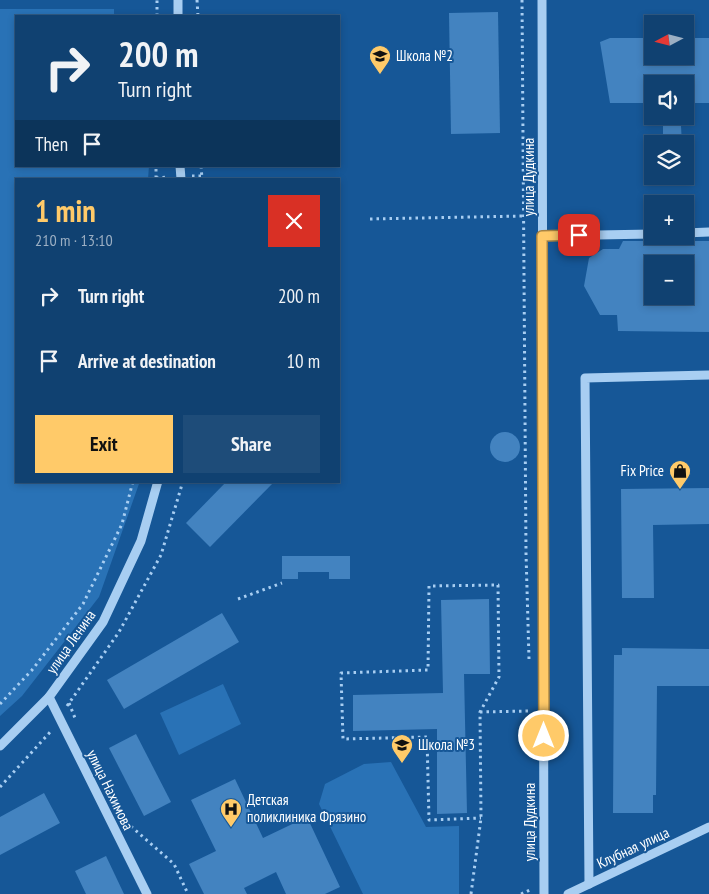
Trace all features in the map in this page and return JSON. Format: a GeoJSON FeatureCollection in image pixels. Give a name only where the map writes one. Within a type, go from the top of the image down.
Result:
{"type":"FeatureCollection","features":[{"type":"Feature","properties":{"kind":"street"},"geometry":{"type":"LineString","coordinates":[[178,0],[178,15]]}},
{"type":"Feature","properties":{"kind":"street","name":"улица Дудкина"},"geometry":{"type":"LineString","coordinates":[[542,0],[544,894]]}},
{"type":"Feature","properties":{"kind":"street"},"geometry":{"type":"LineString","coordinates":[[694,233],[709,232]]}},
{"type":"Feature","properties":{"kind":"street"},"geometry":{"type":"LineString","coordinates":[[542,236],[644,234]]}},
{"type":"Feature","properties":{"kind":"street"},"geometry":{"type":"LineString","coordinates":[[589,884],[585,378],[709,375]]}},
{"type":"Feature","properties":{"kind":"street","name":"улица Ленина"},"geometry":{"type":"LineString","coordinates":[[0,746],[49,697],[103,622],[140,541],[157,483]]}},
{"type":"Feature","properties":{"kind":"street","name":"улица Нахимова"},"geometry":{"type":"LineString","coordinates":[[49,697],[147,894]]}},
{"type":"Feature","properties":{"kind":"street","name":"Клубная улица"},"geometry":{"type":"LineString","coordinates":[[568,894],[709,827]]}},
{"type":"Feature","properties":{"kind":"path"},"geometry":{"type":"LineString","coordinates":[[157,0],[157,15]]}},
{"type":"Feature","properties":{"kind":"path"},"geometry":{"type":"LineString","coordinates":[[198,0],[198,15]]}},
{"type":"Feature","properties":{"kind":"path"},"geometry":{"type":"LineString","coordinates":[[522,0],[526,543],[529,662]]}},
{"type":"Feature","properties":{"kind":"path"},"geometry":{"type":"LineString","coordinates":[[370,219],[524,216]]}},
{"type":"Feature","properties":{"kind":"path"},"geometry":{"type":"LineString","coordinates":[[0,704],[32,670],[83,604],[122,524],[132,483]]}},
{"type":"Feature","properties":{"kind":"path"},"geometry":{"type":"LineString","coordinates":[[238,599],[282,583]]}},
{"type":"Feature","properties":{"kind":"path"},"geometry":{"type":"LineString","coordinates":[[471,894],[481,818],[480,712],[500,677],[498,585],[429,586],[428,670],[342,673],[343,738],[428,737],[429,820],[481,818]]}},
{"type":"Feature","properties":{"kind":"path"},"geometry":{"type":"LineString","coordinates":[[530,701],[531,721]]}},
{"type":"Feature","properties":{"kind":"path"},"geometry":{"type":"LineString","coordinates":[[69,703],[77,720]]}},
{"type":"Feature","properties":{"kind":"path"},"geometry":{"type":"LineString","coordinates":[[480,712],[531,711]]}},
{"type":"Feature","properties":{"kind":"path"},"geometry":{"type":"LineString","coordinates":[[122,814],[126,823],[174,864],[188,894]]}},
{"type":"Feature","properties":{"kind":"path"},"geometry":{"type":"LineString","coordinates":[[522,894],[534,888]]}},
{"type":"Feature","properties":{"kind":"shaded area"},"geometry":{"type":"Polygon","coordinates":[[[0,9],[114,9],[114,15],[15,15],[15,167],[149,167],[148,178],[15,178],[15,483],[139,483],[99,597],[22,696],[0,716],[0,9]]]}},
{"type":"Feature","properties":{"kind":"shaded area"},"geometry":{"type":"Polygon","coordinates":[[[223,684],[241,724],[179,755],[160,713],[223,684]]]}},
{"type":"Feature","properties":{"kind":"shaded area"},"geometry":{"type":"Polygon","coordinates":[[[391,762],[426,827],[459,826],[459,894],[363,894],[319,804],[325,784],[364,764],[391,762]]]}},
{"type":"Feature","properties":{"kind":"building"},"geometry":{"type":"Polygon","coordinates":[[[498,12],[500,133],[451,134],[449,13],[498,12]]]}},
{"type":"Feature","properties":{"kind":"building"},"geometry":{"type":"Polygon","coordinates":[[[610,38],[644,38],[644,65],[694,65],[694,38],[709,38],[709,103],[694,103],[694,75],[644,75],[644,103],[610,103],[600,42],[610,38]]]}},
{"type":"Feature","properties":{"kind":"building"},"geometry":{"type":"Polygon","coordinates":[[[663,126],[681,126],[682,135],[663,135],[663,126]]]}},
{"type":"Feature","properties":{"kind":"building"},"geometry":{"type":"Polygon","coordinates":[[[623,241],[644,241],[644,245],[694,245],[694,241],[709,241],[709,332],[618,331],[617,315],[600,315],[584,286],[589,258],[603,249],[619,249],[623,241]]]}},
{"type":"Feature","properties":{"kind":"building"},"geometry":{"type":"Polygon","coordinates":[[[505,432],[515,437],[520,447],[515,457],[505,462],[495,457],[490,447],[495,437],[505,432]]]}},
{"type":"Feature","properties":{"kind":"building"},"geometry":{"type":"Polygon","coordinates":[[[225,483],[273,483],[210,547],[186,523],[225,483]]]}},
{"type":"Feature","properties":{"kind":"building"},"geometry":{"type":"Polygon","coordinates":[[[709,488],[709,524],[653,525],[654,598],[622,598],[621,489],[709,488]]]}},
{"type":"Feature","properties":{"kind":"building"},"geometry":{"type":"Polygon","coordinates":[[[282,556],[350,556],[350,579],[329,579],[329,572],[298,572],[298,579],[282,579],[282,556]]]}},
{"type":"Feature","properties":{"kind":"building"},"geometry":{"type":"Polygon","coordinates":[[[489,599],[490,674],[464,674],[467,813],[437,814],[437,729],[353,731],[353,695],[443,693],[441,600],[489,599]]]}},
{"type":"Feature","properties":{"kind":"building"},"geometry":{"type":"Polygon","coordinates":[[[222,613],[239,642],[124,709],[107,680],[222,613]]]}},
{"type":"Feature","properties":{"kind":"building"},"geometry":{"type":"Polygon","coordinates":[[[622,648],[709,649],[709,686],[657,686],[656,795],[653,795],[653,813],[613,813],[614,655],[622,655],[622,648]]]}},
{"type":"Feature","properties":{"kind":"building"},"geometry":{"type":"Polygon","coordinates":[[[136,734],[171,802],[144,816],[109,748],[136,734]]]}},
{"type":"Feature","properties":{"kind":"building","name":"Детская поликлиника Фрязино"},"geometry":{"type":"Polygon","coordinates":[[[235,779],[263,838],[307,817],[340,887],[325,894],[286,894],[276,872],[244,888],[247,894],[204,894],[189,864],[216,851],[191,800],[235,779]]]}},
{"type":"Feature","properties":{"kind":"building"},"geometry":{"type":"Polygon","coordinates":[[[44,793],[60,823],[0,855],[0,817],[44,793]]]}},
{"type":"Feature","properties":{"kind":"building"},"geometry":{"type":"Polygon","coordinates":[[[106,856],[124,894],[86,894],[75,871],[106,856]]]}},
{"type":"Feature","properties":{"kind":"place","name":"Школа №2"},"geometry":{"type":"Point","coordinates":[380,75]}},
{"type":"Feature","properties":{"kind":"place","name":"Fix Price"},"geometry":{"type":"Point","coordinates":[680,490]}},
{"type":"Feature","properties":{"kind":"place","name":"Школа №3"},"geometry":{"type":"Point","coordinates":[402,764]}},
{"type":"Feature","properties":{"kind":"place","name":"Детская поликлиника Фрязино"},"geometry":{"type":"Point","coordinates":[231,828]}},
{"type":"Feature","properties":{"kind":"route"},"geometry":{"type":"LineString","coordinates":[[544,736],[542,236],[579,235]]}}]}
